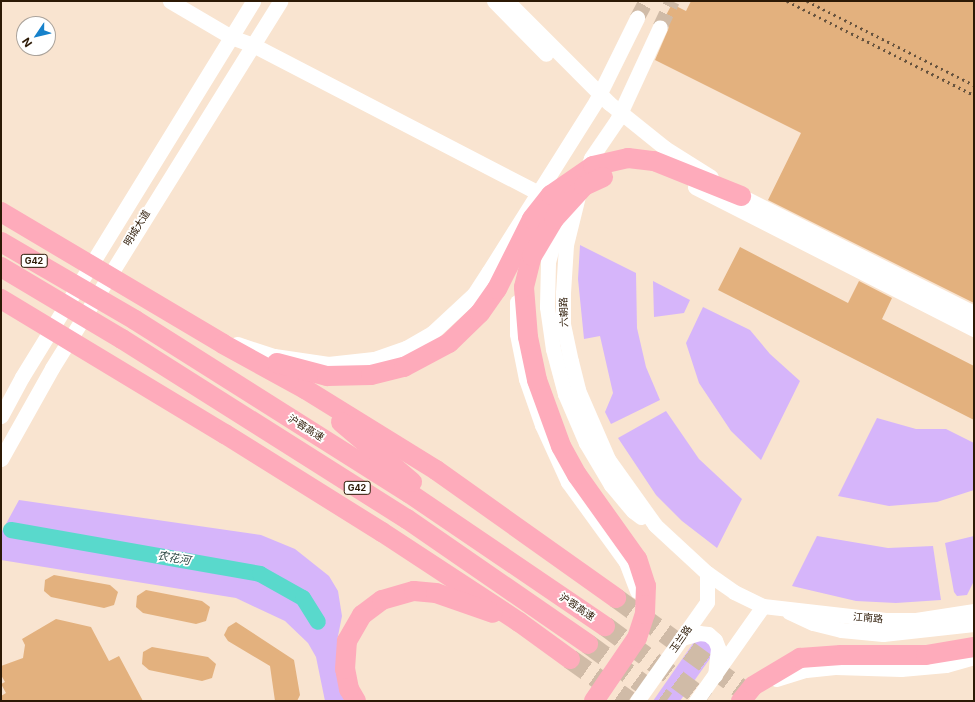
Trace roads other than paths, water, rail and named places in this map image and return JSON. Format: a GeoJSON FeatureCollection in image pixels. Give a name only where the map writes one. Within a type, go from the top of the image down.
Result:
{"type":"FeatureCollection","features":[{"type":"Feature","properties":{"kind":"highway"},"geometry":{"type":"LineString","coordinates":[[150,300],[277,363],[327,376],[371,375],[404,366],[449,342],[480,313],[497,289],[532,219],[561,187],[593,166],[628,158],[661,163],[740,196]]}},
{"type":"Feature","properties":{"kind":"highway"},"geometry":{"type":"LineString","coordinates":[[594,701],[637,638],[645,614],[646,586],[637,559],[577,475],[561,446],[537,380],[528,337],[524,287],[538,242],[571,198],[584,186],[626,167],[661,163],[695,187]]}},
{"type":"Feature","properties":{"kind":"highway"},"geometry":{"type":"LineString","coordinates":[[604,176],[640,168],[659,171],[695,187]]}},
{"type":"Feature","properties":{"kind":"highway"},"geometry":{"type":"LineString","coordinates":[[1,209],[31,229]]}},
{"type":"Feature","properties":{"kind":"highway"},"geometry":{"type":"LineString","coordinates":[[1,212],[305,389],[436,470],[616,598]]}},
{"type":"Feature","properties":{"kind":"highway","name":"沪蓉高速"},"geometry":{"type":"LineString","coordinates":[[1,242],[135,320],[468,531],[605,626]]}},
{"type":"Feature","properties":{"kind":"highway","name":"G42"},"geometry":{"type":"LineString","coordinates":[[1,267],[122,338],[407,519],[588,644]]}},
{"type":"Feature","properties":{"kind":"highway"},"geometry":{"type":"LineString","coordinates":[[1,299],[109,363],[382,532],[519,622],[570,660]]}},
{"type":"Feature","properties":{"kind":"highway"},"geometry":{"type":"LineString","coordinates":[[305,389],[468,531]]}},
{"type":"Feature","properties":{"kind":"highway"},"geometry":{"type":"LineString","coordinates":[[356,701],[349,690],[345,669],[347,641],[362,615],[382,600],[414,591],[436,593],[519,622]]}},
{"type":"Feature","properties":{"kind":"highway"},"geometry":{"type":"LineString","coordinates":[[741,701],[753,686],[800,658],[841,655],[926,655],[974,647]]}},
{"type":"Feature","properties":{"kind":"street"},"geometry":{"type":"LineString","coordinates":[[170,1],[231,37],[253,45],[537,192]]}},
{"type":"Feature","properties":{"kind":"street","name":"明城大道"},"geometry":{"type":"LineString","coordinates":[[1,416],[22,377],[253,1]]}},
{"type":"Feature","properties":{"kind":"street","name":"明城大道"},"geometry":{"type":"LineString","coordinates":[[1,459],[76,329],[280,1]]}},
{"type":"Feature","properties":{"kind":"street"},"geometry":{"type":"LineString","coordinates":[[494,1],[522,33],[617,120]]}},
{"type":"Feature","properties":{"kind":"street"},"geometry":{"type":"LineString","coordinates":[[507,1],[609,103],[665,148],[740,196],[974,313]]}},
{"type":"Feature","properties":{"kind":"street"},"geometry":{"type":"LineString","coordinates":[[237,344],[274,356],[328,364],[374,359],[406,348],[432,333],[474,294],[537,192],[596,101],[637,18]]}},
{"type":"Feature","properties":{"kind":"street","name":"六朝路"},"geometry":{"type":"LineString","coordinates":[[660,27],[617,120],[591,158],[571,215],[566,245],[563,324],[578,390],[593,429],[608,459],[654,525],[708,573],[734,592],[763,606]]}},
{"type":"Feature","properties":{"kind":"street"},"geometry":{"type":"LineString","coordinates":[[591,158],[526,250],[520,263],[517,334],[526,379],[542,425],[568,482],[626,562],[635,581],[639,601],[638,618],[631,639],[613,672]]}},
{"type":"Feature","properties":{"kind":"street"},"geometry":{"type":"LineString","coordinates":[[695,187],[974,329]]}},
{"type":"Feature","properties":{"kind":"street"},"geometry":{"type":"LineString","coordinates":[[571,198],[555,229],[548,262],[547,307],[553,349],[565,394],[586,443],[611,485],[633,511],[654,525]]}},
{"type":"Feature","properties":{"kind":"street","name":"玉兰路"},"geometry":{"type":"LineString","coordinates":[[637,701],[707,602],[708,573]]}},
{"type":"Feature","properties":{"kind":"street"},"geometry":{"type":"LineString","coordinates":[[696,701],[763,606]]}},
{"type":"Feature","properties":{"kind":"street","name":"江南路"},"geometry":{"type":"LineString","coordinates":[[763,606],[885,620],[916,620],[974,611]]}},
{"type":"Feature","properties":{"kind":"street"},"geometry":{"type":"LineString","coordinates":[[780,608],[813,623],[862,632],[913,632],[974,624]]}},
{"type":"Feature","properties":{"kind":"street"},"geometry":{"type":"LineString","coordinates":[[682,638],[699,633],[708,634],[715,640],[718,648],[715,676]]}},
{"type":"Feature","properties":{"kind":"street"},"geometry":{"type":"LineString","coordinates":[[744,701],[768,683],[806,670],[835,667],[901,669],[946,665],[974,657]]}},
{"type":"Feature","properties":{"kind":"waterway","name":"农花河"},"geometry":{"type":"LineString","coordinates":[[11,530],[260,574],[303,598],[318,622]]}},
{"type":"Feature","properties":{"kind":"tunnel"},"geometry":{"type":"LineString","coordinates":[[637,18],[646,1]]}},
{"type":"Feature","properties":{"kind":"tunnel"},"geometry":{"type":"LineString","coordinates":[[660,27],[672,1]]}},
{"type":"Feature","properties":{"kind":"tunnel"},"geometry":{"type":"LineString","coordinates":[[616,598],[758,701]]}},
{"type":"Feature","properties":{"kind":"tunnel"},"geometry":{"type":"LineString","coordinates":[[605,626],[706,701]]}},
{"type":"Feature","properties":{"kind":"tunnel"},"geometry":{"type":"LineString","coordinates":[[588,644],[666,701]]}},
{"type":"Feature","properties":{"kind":"tunnel"},"geometry":{"type":"LineString","coordinates":[[570,659],[629,701]]}},
{"type":"Feature","properties":{"kind":"railway"},"geometry":{"type":"LineString","coordinates":[[787,1],[974,95]]}},
{"type":"Feature","properties":{"kind":"railway"},"geometry":{"type":"LineString","coordinates":[[807,1],[974,85]]}}]}
